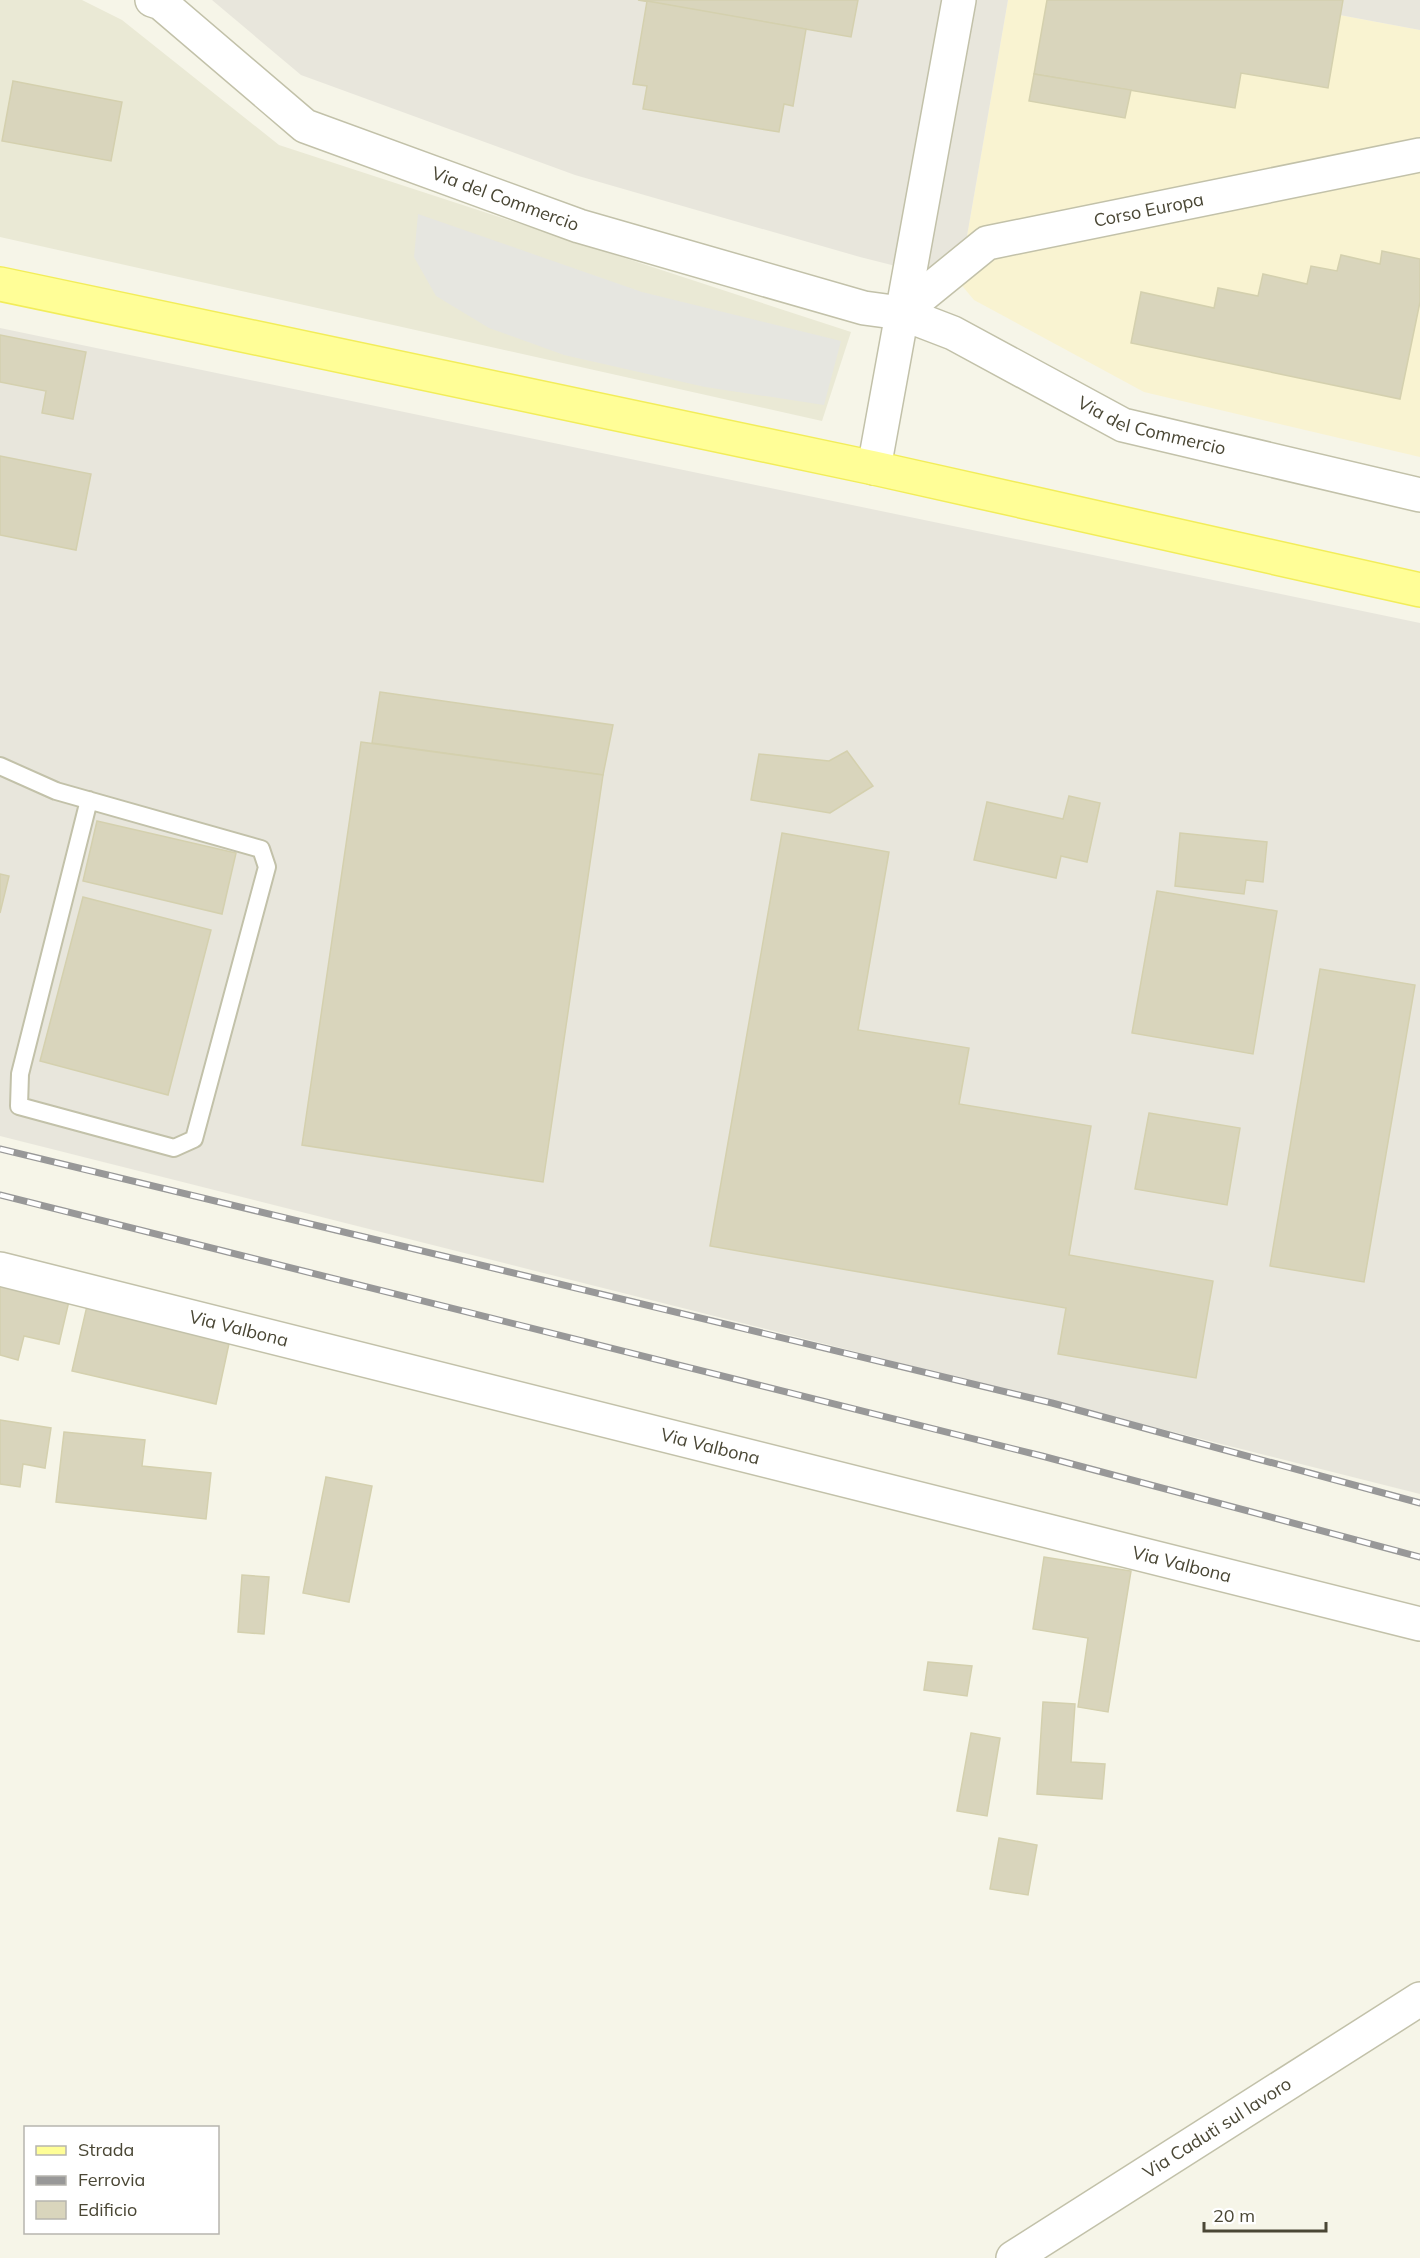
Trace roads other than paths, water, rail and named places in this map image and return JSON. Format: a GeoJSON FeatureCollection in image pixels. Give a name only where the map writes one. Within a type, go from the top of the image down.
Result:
{"type":"FeatureCollection","features":[{"type":"Feature","properties":{"kind":"main road"},"geometry":{"type":"LineString","coordinates":[[0,284],[874,468],[1420,590]]}},
{"type":"Feature","properties":{"kind":"street","name":"Via del Commercio"},"geometry":{"type":"LineString","coordinates":[[152,0],[161,3],[304,126],[579,226],[864,308],[900,313],[953,333],[1123,425],[1420,495]]}},
{"type":"Feature","properties":{"kind":"street"},"geometry":{"type":"LineString","coordinates":[[874,468],[900,313],[959,0]]}},
{"type":"Feature","properties":{"kind":"street","name":"Corso Europa"},"geometry":{"type":"LineString","coordinates":[[900,313],[987,243],[1420,154]]}},
{"type":"Feature","properties":{"kind":"street","name":"Via Valbona"},"geometry":{"type":"LineString","coordinates":[[0,1269],[1420,1624]]}},
{"type":"Feature","properties":{"kind":"street","name":"Via Caduti sul lavoro"},"geometry":{"type":"LineString","coordinates":[[1013,2258],[1420,1999]]}},
{"type":"Feature","properties":{"kind":"lane"},"geometry":{"type":"LineString","coordinates":[[0,765],[56,791],[261,849],[267,867],[194,1138],[174,1148],[19,1106],[20,1074],[89,801]]}},
{"type":"Feature","properties":{"kind":"railway"},"geometry":{"type":"LineString","coordinates":[[0,1149],[1052,1403],[1420,1503]]}},
{"type":"Feature","properties":{"kind":"railway"},"geometry":{"type":"LineString","coordinates":[[0,1195],[1042,1456],[1420,1557]]}}]}
